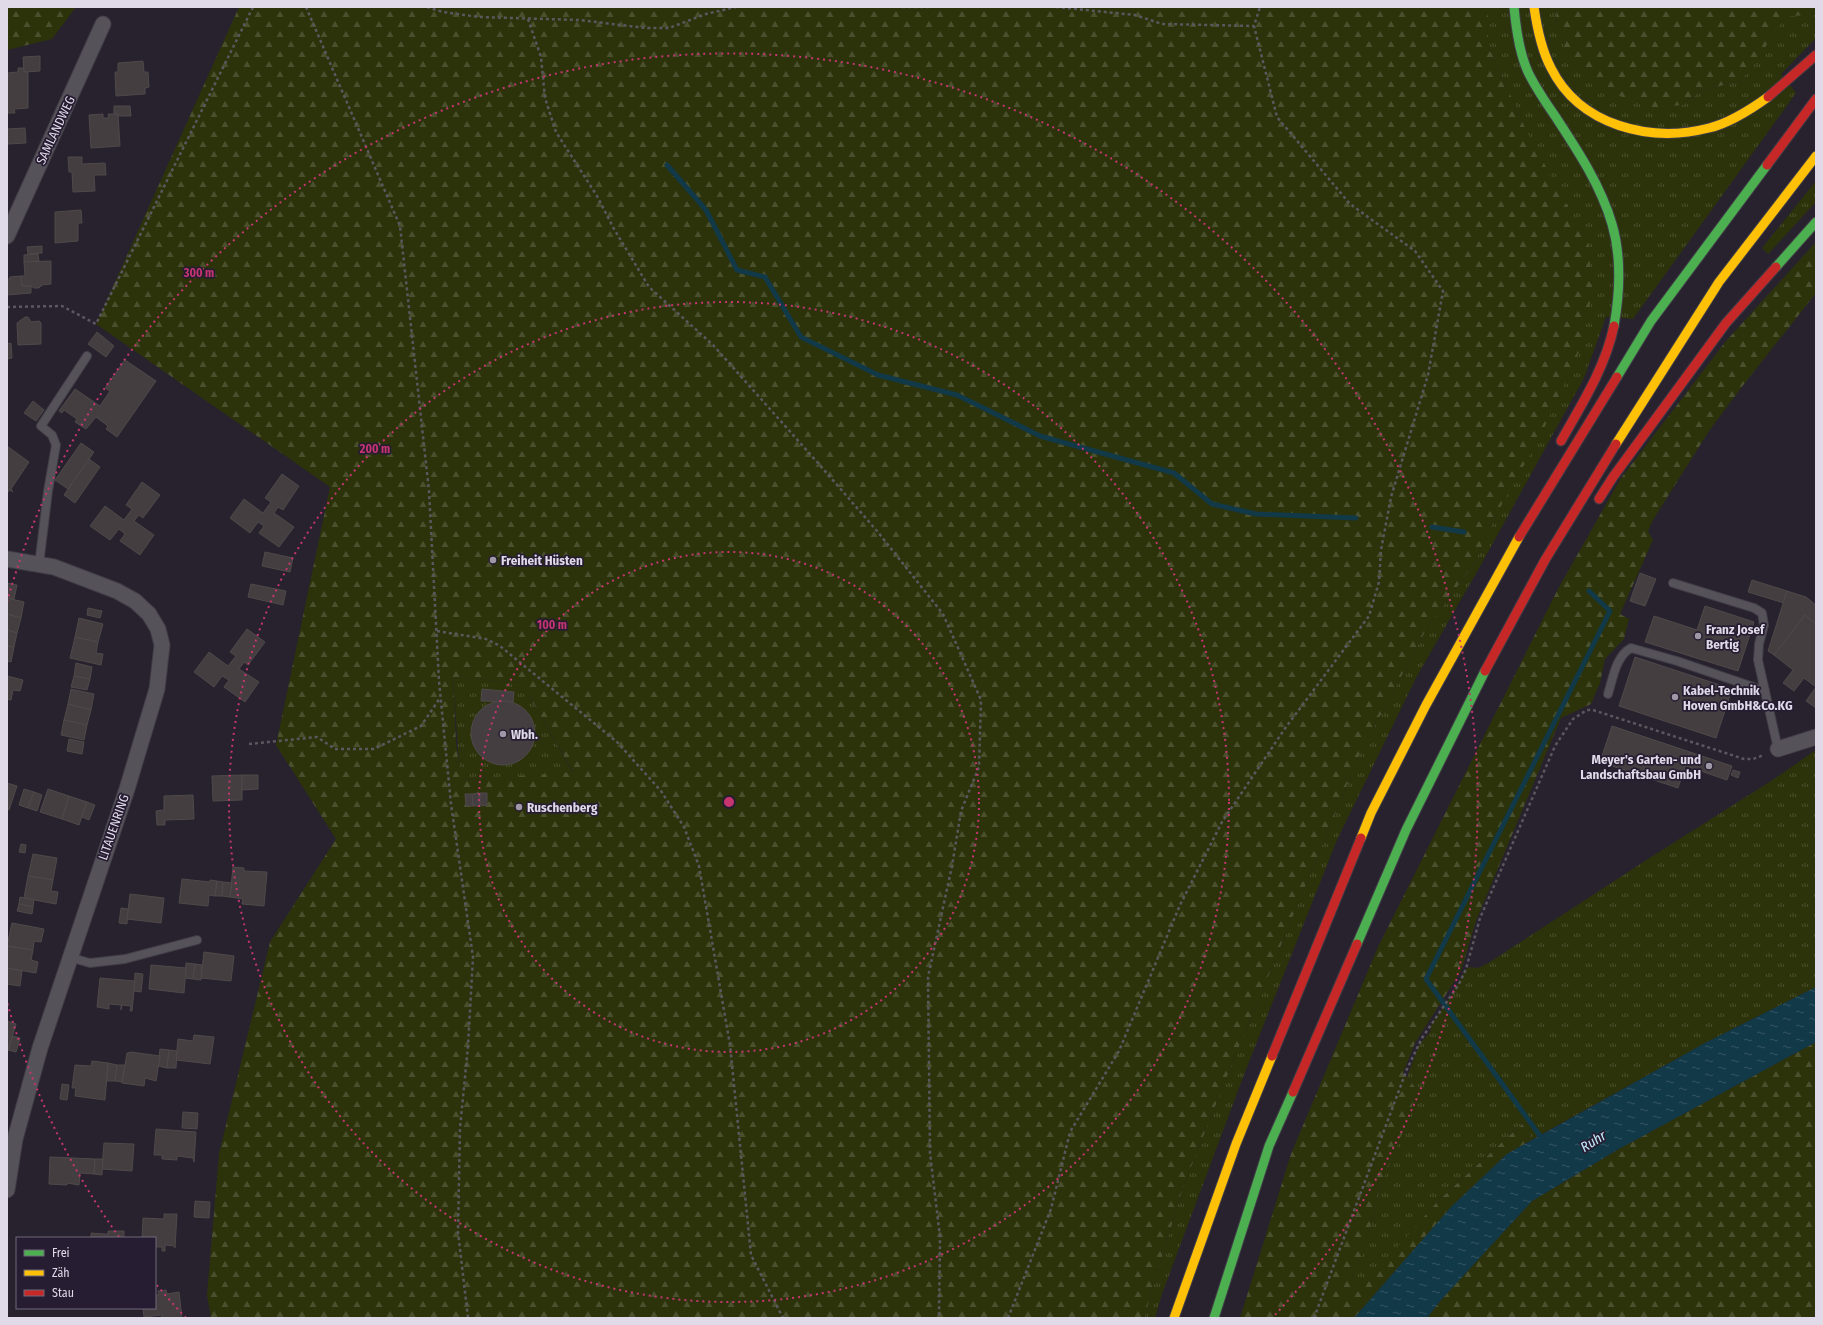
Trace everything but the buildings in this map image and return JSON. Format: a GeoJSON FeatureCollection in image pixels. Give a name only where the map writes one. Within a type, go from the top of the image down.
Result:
{"type":"FeatureCollection","features":[{"type":"Feature","properties":{"kind":"highway"},"geometry":{"type":"LineString","coordinates":[[1514,7],[1517,38],[1528,72],[1576,150],[1604,202],[1612,224],[1620,272],[1615,322],[1606,352],[1592,387],[1557,447]]}},
{"type":"Feature","properties":{"kind":"highway"},"geometry":{"type":"LineString","coordinates":[[1534,7],[1536,29],[1541,50],[1554,75],[1567,94],[1591,113],[1620,128],[1654,135],[1681,134],[1710,127],[1744,113],[1776,91],[1816,55]]}},
{"type":"Feature","properties":{"kind":"highway"},"geometry":{"type":"LineString","coordinates":[[1174,1318],[1236,1144],[1371,813],[1426,705],[1514,545],[1651,321],[1816,98]]}},
{"type":"Feature","properties":{"kind":"highway"},"geometry":{"type":"LineString","coordinates":[[1214,1318],[1269,1146],[1362,928],[1406,830],[1480,681],[1545,560],[1642,400],[1719,282],[1816,156]]}},
{"type":"Feature","properties":{"kind":"highway"},"geometry":{"type":"LineString","coordinates":[[1592,510],[1613,477],[1726,323],[1816,222]]}},
{"type":"Feature","properties":{"kind":"highway"},"geometry":{"type":"LineString","coordinates":[[1514,545],[1515,526]]}},
{"type":"Feature","properties":{"kind":"highway"},"geometry":{"type":"LineString","coordinates":[[1545,560],[1559,553]]}},
{"type":"Feature","properties":{"kind":"street","name":"SAMLANDWEG"},"geometry":{"type":"LineString","coordinates":[[7,236],[104,24]]}},
{"type":"Feature","properties":{"kind":"street","name":"LITAUENRING"},"geometry":{"type":"LineString","coordinates":[[7,559],[54,567],[98,583],[135,601],[149,614],[158,629],[162,645],[157,689],[133,767],[50,1013],[27,1093],[15,1139],[7,1190]]}},
{"type":"Feature","properties":{"kind":"street"},"geometry":{"type":"LineString","coordinates":[[1778,749],[1816,737]]}},
{"type":"Feature","properties":{"kind":"lane"},"geometry":{"type":"LineString","coordinates":[[39,565],[48,491],[56,445],[52,436],[40,426],[87,356]]}},
{"type":"Feature","properties":{"kind":"lane"},"geometry":{"type":"LineString","coordinates":[[1673,583],[1754,608],[1762,613],[1764,625],[1759,644],[1758,660],[1778,749]]}},
{"type":"Feature","properties":{"kind":"lane"},"geometry":{"type":"LineString","coordinates":[[1608,694],[1619,661],[1624,652],[1631,648],[1677,661],[1765,691]]}},
{"type":"Feature","properties":{"kind":"lane"},"geometry":{"type":"LineString","coordinates":[[69,957],[90,963],[125,959],[197,940]]}},
{"type":"Feature","properties":{"kind":"path"},"geometry":{"type":"LineString","coordinates":[[7,307],[62,306],[96,324],[253,7]]}},
{"type":"Feature","properties":{"kind":"path"},"geometry":{"type":"LineString","coordinates":[[306,7],[400,226],[429,491],[440,698],[451,804],[473,957],[468,1046],[460,1128],[458,1232],[468,1318]]}},
{"type":"Feature","properties":{"kind":"path"},"geometry":{"type":"LineString","coordinates":[[427,7],[443,12],[479,17],[580,20],[646,28],[669,28],[706,14],[736,7]]}},
{"type":"Feature","properties":{"kind":"path"},"geometry":{"type":"LineString","coordinates":[[902,7],[931,7]]}},
{"type":"Feature","properties":{"kind":"path"},"geometry":{"type":"LineString","coordinates":[[1056,7],[1135,15],[1162,24],[1254,26]]}},
{"type":"Feature","properties":{"kind":"path"},"geometry":{"type":"LineString","coordinates":[[1008,1318],[1051,1209],[1070,1132],[1119,1051],[1180,905],[1222,822],[1286,727],[1369,616],[1379,582],[1381,550],[1391,497],[1428,375],[1443,291],[1415,251],[1350,204],[1277,117],[1254,26],[1260,7]]}},
{"type":"Feature","properties":{"kind":"path"},"geometry":{"type":"LineString","coordinates":[[528,19],[541,57],[545,98],[556,132],[597,196],[614,229],[649,287],[713,345],[818,462],[877,531],[943,614],[981,700],[979,767],[961,811],[952,866],[928,977],[930,1153],[940,1237],[939,1318]]}},
{"type":"Feature","properties":{"kind":"path"},"geometry":{"type":"LineString","coordinates":[[437,631],[486,639],[500,646],[617,742],[661,791],[684,827],[699,866],[730,1045],[751,1254],[783,1318]]}},
{"type":"Feature","properties":{"kind":"path"},"geometry":{"type":"LineString","coordinates":[[249,744],[317,737],[335,749],[374,750],[421,726],[440,698]]}},
{"type":"Feature","properties":{"kind":"path"},"geometry":{"type":"LineString","coordinates":[[1314,1318],[1407,1069],[1422,1038],[1459,984],[1466,969],[1480,918],[1534,792],[1562,734],[1569,724],[1578,715],[1587,710],[1593,710],[1744,759],[1753,759],[1778,749]]}},
{"type":"Feature","properties":{"kind":"green space"},"geometry":{"type":"Polygon","coordinates":[[[7,7],[76,7],[52,39],[7,50],[7,7]]]}},
{"type":"Feature","properties":{"kind":"green space"},"geometry":{"type":"Polygon","coordinates":[[[239,7],[1488,7],[1488,45],[1526,130],[1589,246],[1592,295],[1579,352],[1541,435],[1496,515],[1474,564],[1428,626],[1359,756],[1183,1187],[1144,1318],[211,1318],[207,1295],[219,1154],[270,942],[336,839],[276,745],[330,487],[96,324],[239,7]],[[453,677],[456,743],[461,780],[573,772],[522,683],[453,677]]]}},
{"type":"Feature","properties":{"kind":"green space"},"geometry":{"type":"Polygon","coordinates":[[[1488,7],[1556,7],[1557,28],[1683,105],[1700,91],[1740,81],[1752,67],[1786,15],[1816,15],[1816,38],[1781,74],[1796,93],[1633,319],[1606,317],[1584,378],[1482,563],[1416,678],[1337,840],[1245,1072],[1162,1294],[1155,1318],[1144,1318],[1183,1187],[1359,756],[1428,626],[1474,564],[1496,515],[1526,130],[1488,45],[1488,7]]]}},
{"type":"Feature","properties":{"kind":"green space"},"geometry":{"type":"Polygon","coordinates":[[[1556,7],[1816,7],[1816,15],[1786,16],[1752,67],[1740,81],[1700,91],[1683,105],[1649,108],[1610,92],[1571,66],[1557,28],[1556,7]]]}},
{"type":"Feature","properties":{"kind":"green space"},"geometry":{"type":"Polygon","coordinates":[[[1816,181],[1816,202],[1768,254],[1762,248],[1816,181]]]}},
{"type":"Feature","properties":{"kind":"green space"},"geometry":{"type":"Polygon","coordinates":[[[1816,242],[1816,293],[1709,431],[1653,520],[1648,531],[1653,540],[1620,614],[1629,619],[1624,639],[1605,659],[1600,683],[1591,704],[1561,718],[1476,921],[1461,971],[1415,1043],[1403,1073],[1415,1087],[1411,1112],[1381,1185],[1363,1253],[1352,1275],[1358,1292],[1437,1202],[1522,1124],[1533,1139],[1507,1154],[1451,1207],[1354,1318],[1240,1318],[1291,1154],[1378,947],[1559,587],[1621,478],[1726,341],[1816,242]]]}},
{"type":"Feature","properties":{"kind":"green space"},"geometry":{"type":"Polygon","coordinates":[[[453,677],[522,683],[573,773],[460,780],[453,677]]]}},
{"type":"Feature","properties":{"kind":"green space"},"geometry":{"type":"Polygon","coordinates":[[[1816,750],[1816,987],[1705,1043],[1533,1139],[1522,1124],[1437,1202],[1358,1293],[1352,1275],[1363,1253],[1381,1185],[1415,1087],[1407,1077],[1419,1045],[1430,1032],[1432,1023],[1447,1002],[1466,969],[1470,967],[1478,968],[1490,962],[1771,781],[1816,750]]]}},
{"type":"Feature","properties":{"kind":"green space"},"geometry":{"type":"Polygon","coordinates":[[[1816,1042],[1816,1318],[1427,1318],[1441,1300],[1532,1201],[1617,1150],[1816,1042]]]}},
{"type":"Feature","properties":{"kind":"water","name":"Ruhr"},"geometry":{"type":"Polygon","coordinates":[[[1816,987],[1816,1042],[1617,1150],[1532,1201],[1441,1300],[1427,1318],[1354,1318],[1451,1207],[1507,1154],[1705,1043],[1816,987]]]}},
{"type":"Feature","properties":{"kind":"waterway"},"geometry":{"type":"LineString","coordinates":[[667,165],[706,210],[737,270],[765,277],[801,337],[878,375],[957,395],[1040,436],[1174,473],[1212,504],[1256,514],[1356,518]]}},
{"type":"Feature","properties":{"kind":"waterway"},"geometry":{"type":"LineString","coordinates":[[1432,527],[1464,532]]}},
{"type":"Feature","properties":{"kind":"waterway"},"geometry":{"type":"LineString","coordinates":[[1543,1140],[1426,979],[1610,611],[1589,591]]}},
{"type":"Feature","properties":{"kind":"traffic: fast"},"geometry":{"type":"LineString","coordinates":[[1514,7],[1518,40],[1528,72],[1588,169],[1602,196],[1612,224],[1619,262],[1619,288],[1614,326]]}},
{"type":"Feature","properties":{"kind":"traffic: fast"},"geometry":{"type":"LineString","coordinates":[[1617,377],[1651,321],[1767,165]]}},
{"type":"Feature","properties":{"kind":"traffic: fast"},"geometry":{"type":"LineString","coordinates":[[1776,267],[1816,222]]}},
{"type":"Feature","properties":{"kind":"traffic: fast"},"geometry":{"type":"LineString","coordinates":[[1357,944],[1406,830],[1485,671]]}},
{"type":"Feature","properties":{"kind":"traffic: fast"},"geometry":{"type":"LineString","coordinates":[[1214,1318],[1269,1146],[1293,1092]]}},
{"type":"Feature","properties":{"kind":"traffic: slow"},"geometry":{"type":"LineString","coordinates":[[1534,7],[1542,46],[1551,68],[1564,88],[1580,104],[1598,116],[1619,125],[1641,131],[1664,133],[1686,132],[1709,128],[1740,116],[1768,97]]}},
{"type":"Feature","properties":{"kind":"traffic: slow"},"geometry":{"type":"LineString","coordinates":[[1616,444],[1719,282],[1816,156]]}},
{"type":"Feature","properties":{"kind":"traffic: slow"},"geometry":{"type":"LineString","coordinates":[[1361,838],[1371,813],[1426,705],[1519,537]]}},
{"type":"Feature","properties":{"kind":"traffic: slow"},"geometry":{"type":"LineString","coordinates":[[1174,1318],[1236,1144],[1272,1056]]}},
{"type":"Feature","properties":{"kind":"traffic: jam"},"geometry":{"type":"LineString","coordinates":[[1768,97],[1816,55]]}},
{"type":"Feature","properties":{"kind":"traffic: jam"},"geometry":{"type":"LineString","coordinates":[[1767,165],[1816,99]]}},
{"type":"Feature","properties":{"kind":"traffic: jam"},"geometry":{"type":"LineString","coordinates":[[1599,499],[1613,477],[1726,323],[1776,267]]}},
{"type":"Feature","properties":{"kind":"traffic: jam"},"geometry":{"type":"LineString","coordinates":[[1561,441],[1599,371],[1614,326]]}},
{"type":"Feature","properties":{"kind":"traffic: jam"},"geometry":{"type":"LineString","coordinates":[[1519,537],[1617,377]]}},
{"type":"Feature","properties":{"kind":"traffic: jam"},"geometry":{"type":"LineString","coordinates":[[1485,671],[1545,560],[1616,444]]}},
{"type":"Feature","properties":{"kind":"traffic: jam"},"geometry":{"type":"LineString","coordinates":[[1272,1056],[1361,838]]}},
{"type":"Feature","properties":{"kind":"traffic: jam"},"geometry":{"type":"LineString","coordinates":[[1293,1092],[1357,944]]}},
{"type":"Feature","properties":{"kind":"place","name":"Freiheit Hüsten"},"geometry":{"type":"Point","coordinates":[493,560]}},
{"type":"Feature","properties":{"kind":"place","name":"Franz Josef Bertig"},"geometry":{"type":"Point","coordinates":[1698,636]}},
{"type":"Feature","properties":{"kind":"place","name":"Kabel-Technik Hoven GmbH&Co.KG"},"geometry":{"type":"Point","coordinates":[1675,697]}},
{"type":"Feature","properties":{"kind":"place","name":"Wbh."},"geometry":{"type":"Point","coordinates":[503,734]}},
{"type":"Feature","properties":{"kind":"place","name":"Meyer's Garten- und Landschaftsbau GmbH"},"geometry":{"type":"Point","coordinates":[1709,766]}},
{"type":"Feature","properties":{"kind":"place","name":"Ruschenberg"},"geometry":{"type":"Point","coordinates":[519,807]}}]}
